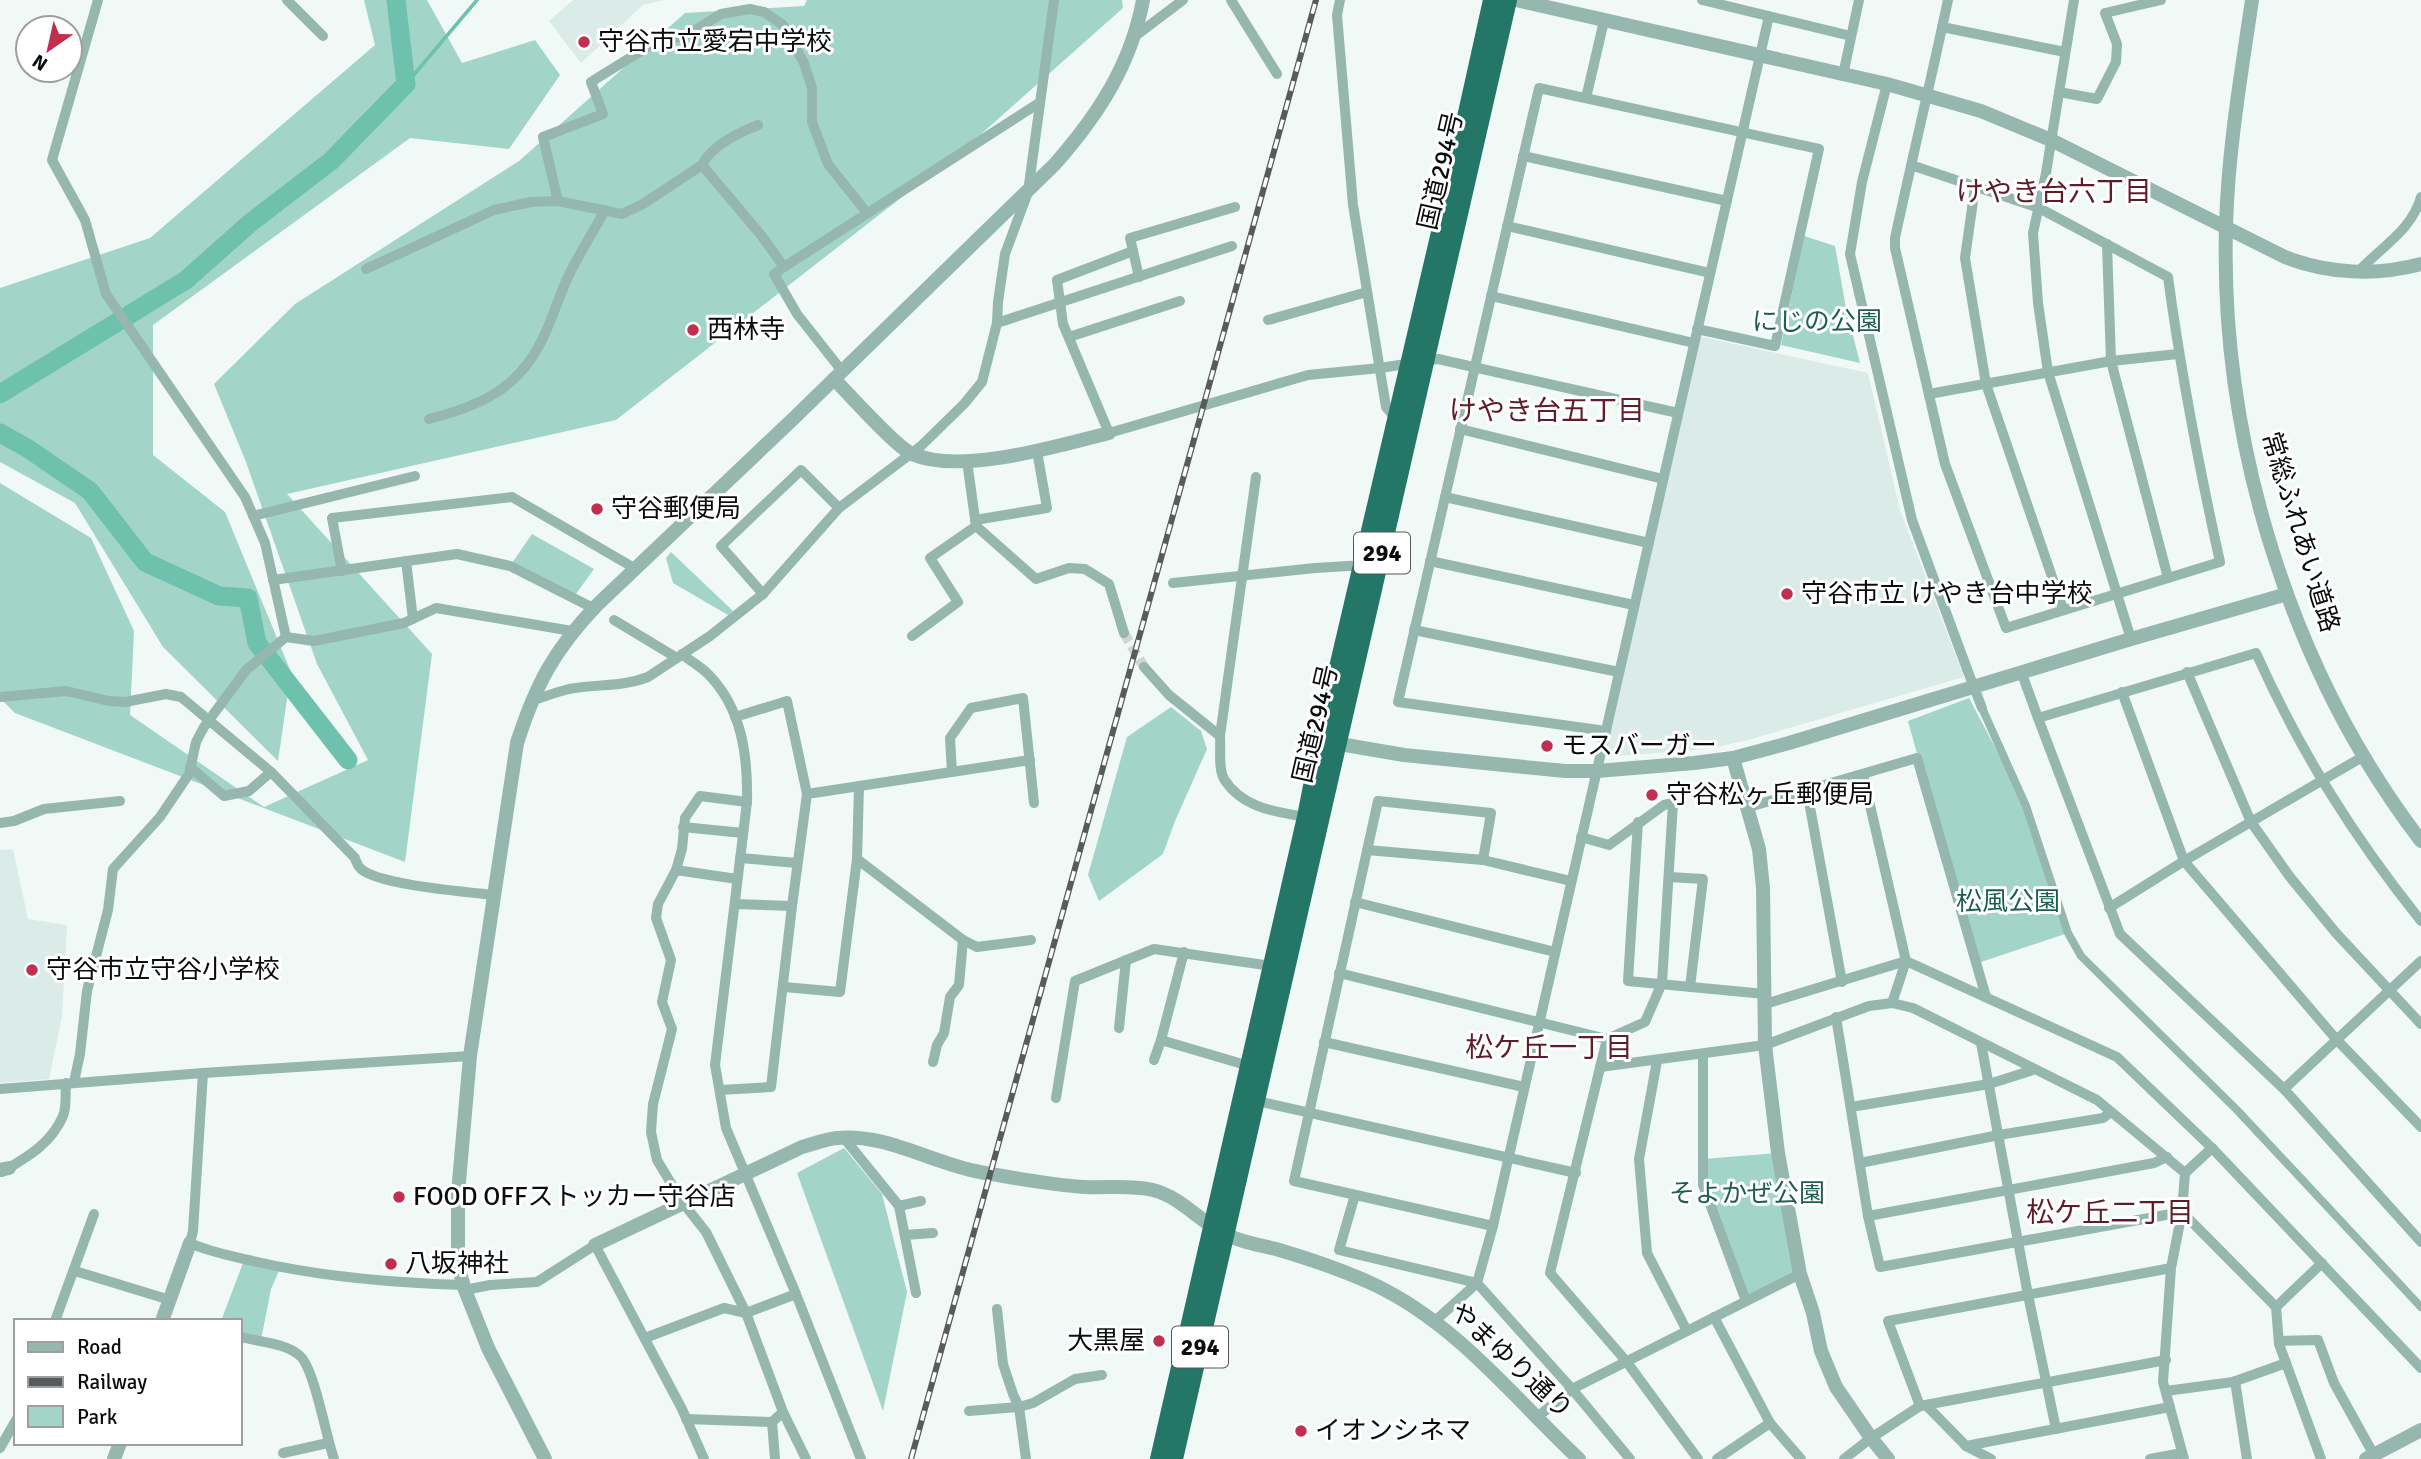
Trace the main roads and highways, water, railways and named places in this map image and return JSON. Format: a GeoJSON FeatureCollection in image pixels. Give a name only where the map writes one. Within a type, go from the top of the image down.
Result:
{"type":"FeatureCollection","features":[{"type":"Feature","properties":{"kind":"highway","name":"国道294号"},"geometry":{"type":"LineString","coordinates":[[1174,1459],[1249,1066],[1321,740],[1370,566],[1416,363],[1492,0]]}},
{"type":"Feature","properties":{"kind":"highway","name":"国道294号"},"geometry":{"type":"LineString","coordinates":[[1159,1459],[1219,1231],[1258,1101],[1339,745],[1396,419],[1416,363],[1508,0]]}},
{"type":"Feature","properties":{"kind":"waterway"},"geometry":{"type":"LineString","coordinates":[[0,394],[186,280],[250,223],[331,161],[406,84],[396,0]]}},
{"type":"Feature","properties":{"kind":"waterway"},"geometry":{"type":"LineString","coordinates":[[406,84],[477,0]]}},
{"type":"Feature","properties":{"kind":"waterway"},"geometry":{"type":"LineString","coordinates":[[0,433],[90,491],[145,562],[219,596],[248,598],[257,643],[348,760]]}},
{"type":"Feature","properties":{"kind":"tunnel"},"geometry":{"type":"LineString","coordinates":[[1124,633],[1144,667]]}},
{"type":"Feature","properties":{"kind":"railway"},"geometry":{"type":"LineString","coordinates":[[911,1459],[1316,0]]}},
{"type":"Feature","properties":{"kind":"place","name":"守谷市立愛宕中学校"},"geometry":{"type":"Point","coordinates":[584,42]}},
{"type":"Feature","properties":{"kind":"place","name":"西林寺"},"geometry":{"type":"Point","coordinates":[693,330]}},
{"type":"Feature","properties":{"kind":"place","name":"守谷郵便局"},"geometry":{"type":"Point","coordinates":[597,509]}},
{"type":"Feature","properties":{"kind":"place","name":"守谷市立 けやき台中学校"},"geometry":{"type":"Point","coordinates":[1787,594]}},
{"type":"Feature","properties":{"kind":"place","name":"モスバーガー"},"geometry":{"type":"Point","coordinates":[1547,746]}},
{"type":"Feature","properties":{"kind":"place","name":"守谷松ヶ丘郵便局"},"geometry":{"type":"Point","coordinates":[1652,795]}},
{"type":"Feature","properties":{"kind":"place","name":"守谷市立守谷小学校"},"geometry":{"type":"Point","coordinates":[32,970]}},
{"type":"Feature","properties":{"kind":"place","name":"FOOD OFFストッカー守谷店"},"geometry":{"type":"Point","coordinates":[399,1197]}},
{"type":"Feature","properties":{"kind":"place","name":"八坂神社"},"geometry":{"type":"Point","coordinates":[391,1264]}},
{"type":"Feature","properties":{"kind":"place","name":"大黒屋"},"geometry":{"type":"Point","coordinates":[1159,1341]}},
{"type":"Feature","properties":{"kind":"place","name":"イオンシネマ"},"geometry":{"type":"Point","coordinates":[1301,1431]}},
{"type":"Feature","properties":{"kind":"district","name":"けやき台六丁目"},"geometry":{"type":"Point","coordinates":[2054,192]}},
{"type":"Feature","properties":{"kind":"district","name":"けやき台五丁目"},"geometry":{"type":"Point","coordinates":[1547,411]}},
{"type":"Feature","properties":{"kind":"district","name":"松ケ丘一丁目"},"geometry":{"type":"Point","coordinates":[1549,1048]}},
{"type":"Feature","properties":{"kind":"district","name":"松ケ丘二丁目"},"geometry":{"type":"Point","coordinates":[2110,1213]}},
{"type":"Feature","properties":{"kind":"park label","name":"にじの公園"},"geometry":{"type":"Point","coordinates":[1817,322]}},
{"type":"Feature","properties":{"kind":"park label","name":"松風公園"},"geometry":{"type":"Point","coordinates":[2008,902]}},
{"type":"Feature","properties":{"kind":"park label","name":"そよかぜ公園"},"geometry":{"type":"Point","coordinates":[1747,1194]}}]}
